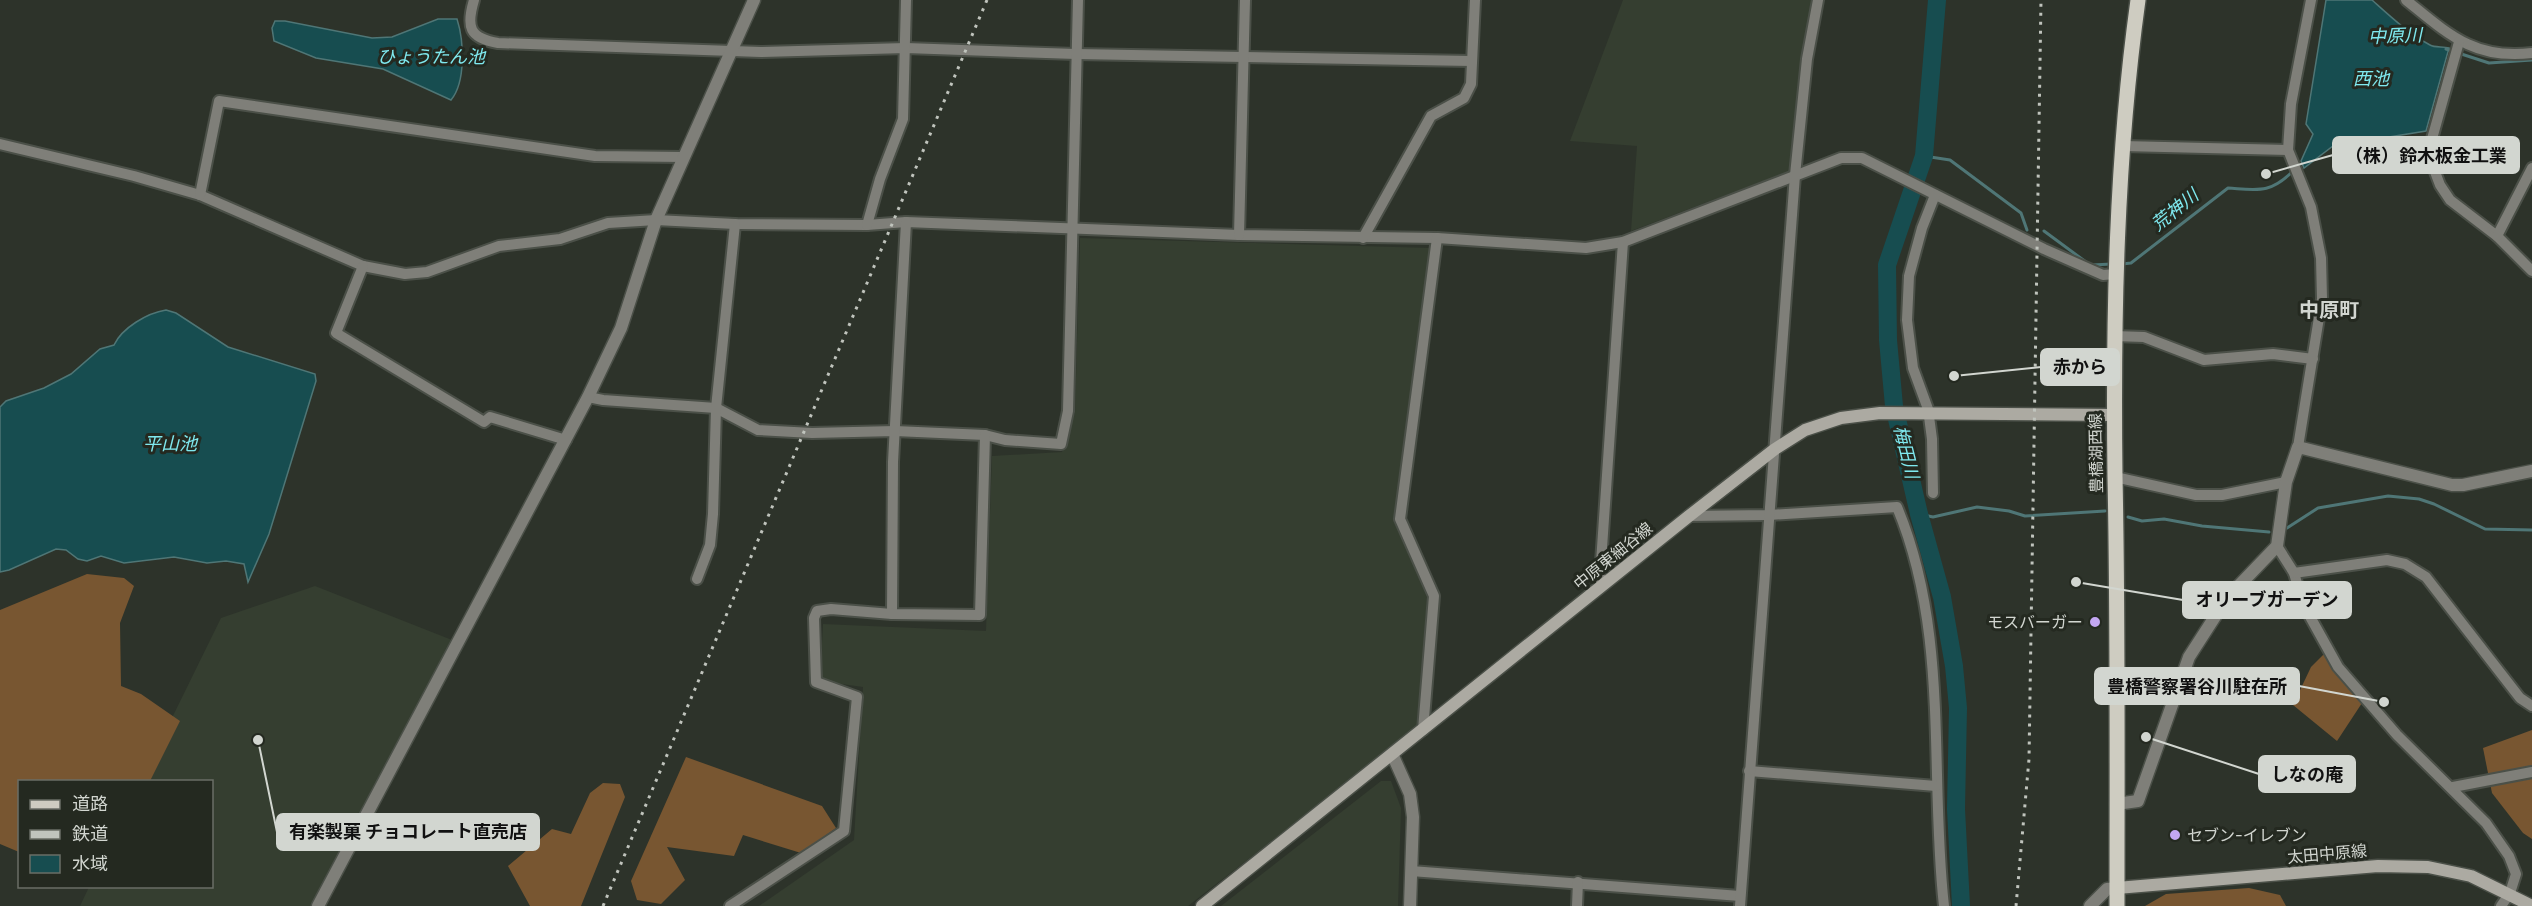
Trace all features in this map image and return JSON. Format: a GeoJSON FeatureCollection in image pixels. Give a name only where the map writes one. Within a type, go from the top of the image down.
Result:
{"type":"FeatureCollection","features":[{"type":"Feature","properties":{"kind":"main road","name":"豊橋湖西線"},"geometry":{"type":"LineString","coordinates":[[2117,906],[2114,336],[2126,85],[2138,0]]}},
{"type":"Feature","properties":{"kind":"main road","name":"中原東細谷線"},"geometry":{"type":"LineString","coordinates":[[1202,906],[1393,756],[1689,516],[1775,449],[1805,430],[1841,418],[1880,413],[2113,415]]}},
{"type":"Feature","properties":{"kind":"main road","name":"太田中原線"},"geometry":{"type":"LineString","coordinates":[[2117,888],[2378,866],[2428,867],[2471,876],[2510,893],[2532,906]]}},
{"type":"Feature","properties":{"kind":"street"},"geometry":{"type":"LineString","coordinates":[[474,0],[469,18],[471,30],[481,40],[569,47],[761,52],[906,48],[1472,62]]}},
{"type":"Feature","properties":{"kind":"street"},"geometry":{"type":"LineString","coordinates":[[318,906],[588,397],[621,328],[656,220],[754,0]]}},
{"type":"Feature","properties":{"kind":"street"},"geometry":{"type":"LineString","coordinates":[[867,225],[880,179],[903,119],[906,0]]}},
{"type":"Feature","properties":{"kind":"street"},"geometry":{"type":"LineString","coordinates":[[588,397],[716,408],[758,430],[812,433],[895,431],[985,435],[1005,440],[1061,444],[1068,411],[1078,0]]}},
{"type":"Feature","properties":{"kind":"street"},"geometry":{"type":"LineString","coordinates":[[1239,235],[1245,0]]}},
{"type":"Feature","properties":{"kind":"street"},"geometry":{"type":"LineString","coordinates":[[1363,238],[1431,116],[1464,98],[1471,84],[1475,0]]}},
{"type":"Feature","properties":{"kind":"street"},"geometry":{"type":"LineString","coordinates":[[1411,871],[1578,882],[1740,901],[1795,175],[1807,58],[1818,0]]}},
{"type":"Feature","properties":{"kind":"street"},"geometry":{"type":"LineString","coordinates":[[2116,804],[2138,801],[2189,657],[2200,636],[2227,598],[2277,546],[2286,482],[2298,447],[2322,299],[2321,258],[2311,207],[2288,150],[2291,104],[2311,0]]}},
{"type":"Feature","properties":{"kind":"street"},"geometry":{"type":"LineString","coordinates":[[2406,0],[2457,48],[2503,53],[2532,53]]}},
{"type":"Feature","properties":{"kind":"street"},"geometry":{"type":"LineString","coordinates":[[2457,48],[2430,146],[2432,164],[2440,185],[2450,200],[2497,236],[2532,271]]}},
{"type":"Feature","properties":{"kind":"street"},"geometry":{"type":"LineString","coordinates":[[200,195],[219,101],[596,156],[684,157]]}},
{"type":"Feature","properties":{"kind":"street"},"geometry":{"type":"LineString","coordinates":[[0,144],[134,176],[200,195],[363,266],[405,274],[427,272],[499,246],[560,239],[608,223],[656,220],[735,224],[867,225],[906,222],[1239,235],[1437,238],[1577,248],[1623,242],[1841,158],[1862,158],[2103,275],[2116,266]]}},
{"type":"Feature","properties":{"kind":"street"},"geometry":{"type":"LineString","coordinates":[[2123,146],[2288,150]]}},
{"type":"Feature","properties":{"kind":"street"},"geometry":{"type":"LineString","coordinates":[[2497,236],[2532,168]]}},
{"type":"Feature","properties":{"kind":"street"},"geometry":{"type":"LineString","coordinates":[[1933,194],[1910,276],[1907,320],[1913,368],[1926,414],[1933,493]]}},
{"type":"Feature","properties":{"kind":"street"},"geometry":{"type":"LineString","coordinates":[[892,614],[895,431],[906,222]]}},
{"type":"Feature","properties":{"kind":"street"},"geometry":{"type":"LineString","coordinates":[[697,579],[710,544],[716,408],[735,224]]}},
{"type":"Feature","properties":{"kind":"street"},"geometry":{"type":"LineString","coordinates":[[1423,730],[1434,596],[1400,519],[1437,238]]}},
{"type":"Feature","properties":{"kind":"street"},"geometry":{"type":"LineString","coordinates":[[1602,585],[1600,577],[1623,242]]}},
{"type":"Feature","properties":{"kind":"street"},"geometry":{"type":"LineString","coordinates":[[363,266],[336,333],[484,422],[490,417],[566,440]]}},
{"type":"Feature","properties":{"kind":"street"},"geometry":{"type":"LineString","coordinates":[[2114,336],[2144,337],[2204,360],[2273,354],[2313,359]]}},
{"type":"Feature","properties":{"kind":"street"},"geometry":{"type":"LineString","coordinates":[[730,906],[844,831],[857,697],[816,682],[814,618],[817,611],[831,609],[892,614],[980,615],[985,435]]}},
{"type":"Feature","properties":{"kind":"street"},"geometry":{"type":"LineString","coordinates":[[2298,447],[2452,484],[2463,485],[2532,471]]}},
{"type":"Feature","properties":{"kind":"street"},"geometry":{"type":"LineString","coordinates":[[2115,477],[2196,495],[2222,495],[2286,482]]}},
{"type":"Feature","properties":{"kind":"street"},"geometry":{"type":"LineString","coordinates":[[1689,516],[1769,515],[1897,507],[1909,536],[1934,666],[1936,786],[1944,906]]}},
{"type":"Feature","properties":{"kind":"street"},"geometry":{"type":"LineString","coordinates":[[2277,546],[2294,573],[2303,604],[2338,667],[2397,735],[2486,823],[2509,856],[2516,874],[2510,893],[2501,906]]}},
{"type":"Feature","properties":{"kind":"street"},"geometry":{"type":"LineString","coordinates":[[2294,573],[2386,560],[2405,564],[2426,577],[2520,698],[2532,706]]}},
{"type":"Feature","properties":{"kind":"street"},"geometry":{"type":"LineString","coordinates":[[1393,756],[1410,794],[1413,817],[1410,906]]}},
{"type":"Feature","properties":{"kind":"street"},"geometry":{"type":"LineString","coordinates":[[1749,771],[1936,786]]}},
{"type":"Feature","properties":{"kind":"street"},"geometry":{"type":"LineString","coordinates":[[2453,788],[2532,772]]}},
{"type":"Feature","properties":{"kind":"street"},"geometry":{"type":"LineString","coordinates":[[1576,906],[1578,882]]}},
{"type":"Feature","properties":{"kind":"street"},"geometry":{"type":"LineString","coordinates":[[2090,906],[2107,889],[2117,888]]}},
{"type":"Feature","properties":{"kind":"shaded area"},"geometry":{"type":"Polygon","coordinates":[[[1623,0],[1814,0],[1800,68],[1792,170],[1631,231],[1637,146],[1570,141],[1623,0]]]}},
{"type":"Feature","properties":{"kind":"shaded area"},"geometry":{"type":"Polygon","coordinates":[[[1080,238],[1431,248],[1398,520],[1427,598],[1418,727],[1188,906],[759,906],[854,840],[863,687],[820,681],[823,624],[986,631],[992,456],[1062,452],[1075,413],[1080,238]]]}},
{"type":"Feature","properties":{"kind":"shaded area"},"geometry":{"type":"Polygon","coordinates":[[[87,574],[124,578],[134,586],[120,623],[121,686],[141,694],[180,721],[150,780],[18,780],[18,852],[0,844],[0,610],[87,574]]]}},
{"type":"Feature","properties":{"kind":"shaded area"},"geometry":{"type":"Polygon","coordinates":[[[315,586],[452,640],[313,906],[80,906],[89,888],[213,888],[213,780],[141,780],[221,618],[315,586]]]}},
{"type":"Feature","properties":{"kind":"shaded area"},"geometry":{"type":"Polygon","coordinates":[[[2324,654],[2362,703],[2337,741],[2293,705],[2311,667],[2324,654]]]}},
{"type":"Feature","properties":{"kind":"shaded area"},"geometry":{"type":"Polygon","coordinates":[[[2532,730],[2532,839],[2523,833],[2492,793],[2483,748],[2532,730]]]}},
{"type":"Feature","properties":{"kind":"shaded area"},"geometry":{"type":"Polygon","coordinates":[[[686,757],[822,806],[836,828],[801,853],[743,835],[734,856],[667,847],[685,880],[661,904],[637,900],[631,881],[686,757]]]}},
{"type":"Feature","properties":{"kind":"shaded area"},"geometry":{"type":"Polygon","coordinates":[[[1381,781],[1391,781],[1401,808],[1398,906],[1221,906],[1381,781]]]}},
{"type":"Feature","properties":{"kind":"shaded area"},"geometry":{"type":"Polygon","coordinates":[[[603,783],[620,784],[625,797],[581,906],[530,906],[508,866],[552,829],[571,834],[590,793],[603,783]]]}},
{"type":"Feature","properties":{"kind":"shaded area"},"geometry":{"type":"Polygon","coordinates":[[[2249,888],[2280,895],[2286,906],[2145,906],[2166,894],[2249,888]]]}},
{"type":"Feature","properties":{"kind":"water","name":"西池"},"geometry":{"type":"Polygon","coordinates":[[[2326,0],[2372,0],[2422,40],[2432,46],[2449,48],[2426,131],[2333,146],[2304,168],[2301,161],[2313,134],[2306,124],[2326,0]]]}},
{"type":"Feature","properties":{"kind":"water","name":"ひょうたん池"},"geometry":{"type":"Polygon","coordinates":[[[438,19],[457,19],[461,38],[461,72],[456,92],[451,100],[383,69],[316,58],[274,41],[272,28],[275,21],[285,21],[372,38],[392,37],[438,19]]]}},
{"type":"Feature","properties":{"kind":"water","name":"平山池"},"geometry":{"type":"Polygon","coordinates":[[[166,310],[176,313],[228,347],[315,374],[316,381],[269,534],[248,582],[244,564],[226,561],[207,563],[174,557],[124,563],[101,556],[87,561],[78,559],[66,550],[56,549],[0,572],[0,407],[6,401],[44,388],[71,374],[100,349],[114,345],[136,322],[151,314],[166,310]]]}},
{"type":"Feature","properties":{"kind":"waterway","name":"梅田川"},"geometry":{"type":"LineString","coordinates":[[1937,0],[1924,156],[1887,265],[1888,340],[1894,406],[1919,514],[1942,597],[1954,666],[1958,708],[1956,809],[1961,906]]}},
{"type":"Feature","properties":{"kind":"waterway","name":"中原川"},"geometry":{"type":"LineString","coordinates":[[2446,49],[2489,63],[2532,60]]}},
{"type":"Feature","properties":{"kind":"waterway","name":"荒神川"},"geometry":{"type":"LineString","coordinates":[[1924,156],[1950,160],[2021,213],[2027,230]]}},
{"type":"Feature","properties":{"kind":"waterway","name":"荒神川"},"geometry":{"type":"LineString","coordinates":[[2122,264],[2131,263],[2228,188],[2263,189],[2277,184],[2293,171]]}},
{"type":"Feature","properties":{"kind":"waterway","name":"荒神川"},"geometry":{"type":"LineString","coordinates":[[2044,231],[2086,262]]}},
{"type":"Feature","properties":{"kind":"waterway","name":"荒神川"},"geometry":{"type":"LineString","coordinates":[[2092,265],[2112,264]]}},
{"type":"Feature","properties":{"kind":"waterway"},"geometry":{"type":"LineString","coordinates":[[2287,528],[2318,508],[2388,496],[2419,499],[2434,504],[2485,529],[2532,530]]}},
{"type":"Feature","properties":{"kind":"waterway"},"geometry":{"type":"LineString","coordinates":[[1919,514],[1933,517],[1977,507],[2009,511],[2025,516],[2105,511]]}},
{"type":"Feature","properties":{"kind":"waterway"},"geometry":{"type":"LineString","coordinates":[[2128,517],[2142,521],[2164,519],[2202,526],[2269,532]]}},
{"type":"Feature","properties":{"kind":"railway"},"geometry":{"type":"LineString","coordinates":[[603,906],[987,0]]}},
{"type":"Feature","properties":{"kind":"railway"},"geometry":{"type":"LineString","coordinates":[[2016,906],[2029,759],[2041,0]]}},
{"type":"Feature","properties":{"kind":"place","name":"（株）鈴木板金工業"},"geometry":{"type":"Point","coordinates":[2266,174]}},
{"type":"Feature","properties":{"kind":"place","name":"赤から"},"geometry":{"type":"Point","coordinates":[1954,376]}},
{"type":"Feature","properties":{"kind":"place","name":"オリーブガーデン"},"geometry":{"type":"Point","coordinates":[2076,582]}},
{"type":"Feature","properties":{"kind":"place","name":"モスバーガー"},"geometry":{"type":"Point","coordinates":[2095,622]}},
{"type":"Feature","properties":{"kind":"place","name":"豊橋警察署谷川駐在所"},"geometry":{"type":"Point","coordinates":[2384,702]}},
{"type":"Feature","properties":{"kind":"place","name":"しなの庵"},"geometry":{"type":"Point","coordinates":[2146,737]}},
{"type":"Feature","properties":{"kind":"place","name":"有楽製菓 チョコレート直売店"},"geometry":{"type":"Point","coordinates":[258,740]}},
{"type":"Feature","properties":{"kind":"place","name":"セブン-イレブン"},"geometry":{"type":"Point","coordinates":[2175,835]}},
{"type":"Feature","properties":{"kind":"district","name":"中原町"},"geometry":{"type":"Point","coordinates":[2329,310]}}]}
